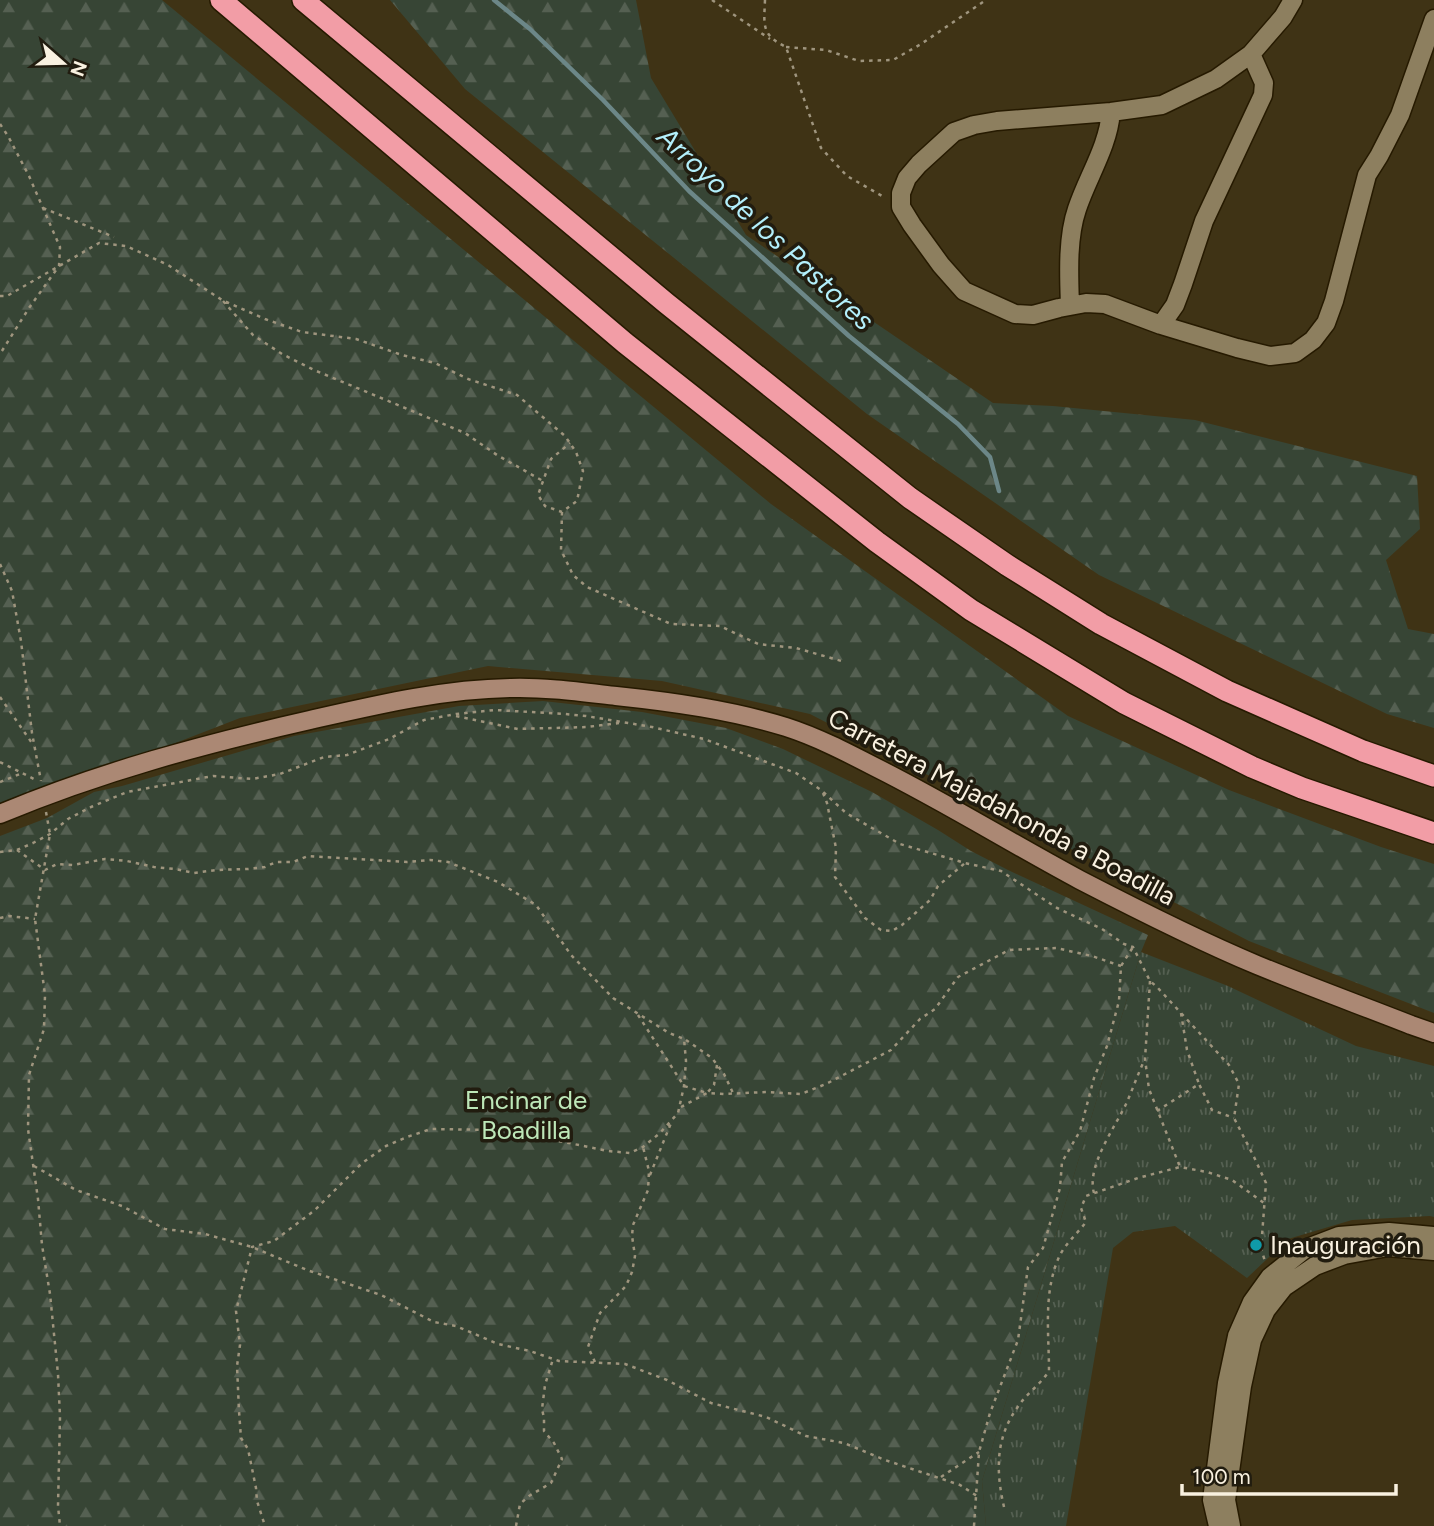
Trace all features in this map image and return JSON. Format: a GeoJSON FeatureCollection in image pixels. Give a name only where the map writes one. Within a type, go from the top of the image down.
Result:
{"type":"FeatureCollection","features":[{"type":"Feature","properties":{"kind":"highway"},"geometry":{"type":"LineString","coordinates":[[221,0],[625,343],[877,542],[971,610],[1124,703],[1252,767],[1301,788],[1434,833]]}},
{"type":"Feature","properties":{"kind":"highway"},"geometry":{"type":"LineString","coordinates":[[303,0],[666,303],[911,498],[1007,565],[1101,624],[1227,691],[1363,751],[1434,776]]}},
{"type":"Feature","properties":{"kind":"highway"},"geometry":{"type":"LineString","coordinates":[[1301,788],[1371,825],[1434,847]]}},
{"type":"Feature","properties":{"kind":"street"},"geometry":{"type":"LineString","coordinates":[[1293,0],[1283,17],[1251,54],[1216,79],[1162,106],[997,121],[954,132],[907,178],[901,192],[901,207],[941,265],[964,291],[1015,314],[1046,313],[1086,303],[1105,304],[1161,325],[1237,348],[1270,356],[1294,352],[1313,340],[1326,323],[1367,176],[1399,115],[1434,19]]}},
{"type":"Feature","properties":{"kind":"street"},"geometry":{"type":"LineString","coordinates":[[1161,325],[1175,305],[1204,221],[1236,149],[1258,108],[1264,83],[1251,54]]}},
{"type":"Feature","properties":{"kind":"street"},"geometry":{"type":"LineString","coordinates":[[1070,306],[1069,277],[1075,213],[1105,143],[1111,112]]}},
{"type":"Feature","properties":{"kind":"street","name":"Carretera Majadahonda a Boadilla"},"geometry":{"type":"LineString","coordinates":[[0,814],[44,795],[187,750],[355,710],[436,694],[512,688],[585,692],[731,712],[787,727],[829,744],[904,781],[1077,878],[1254,964],[1434,1033]]}},
{"type":"Feature","properties":{"kind":"street"},"geometry":{"type":"LineString","coordinates":[[1217,1526],[1212,1500],[1227,1383],[1237,1336],[1252,1302],[1270,1277],[1305,1249],[1339,1236],[1389,1232],[1434,1236]]}},
{"type":"Feature","properties":{"kind":"street"},"geometry":{"type":"LineString","coordinates":[[1230,1526],[1226,1500],[1242,1386],[1252,1340],[1266,1310],[1284,1287],[1315,1266],[1344,1255],[1388,1247],[1434,1251]]}},
{"type":"Feature","properties":{"kind":"path"},"geometry":{"type":"LineString","coordinates":[[712,0],[786,47],[826,50],[859,61],[893,60],[986,0]]}},
{"type":"Feature","properties":{"kind":"path"},"geometry":{"type":"LineString","coordinates":[[765,0],[764,27],[772,40]]}},
{"type":"Feature","properties":{"kind":"path"},"geometry":{"type":"LineString","coordinates":[[786,47],[821,148],[847,176],[901,207]]}},
{"type":"Feature","properties":{"kind":"path"},"geometry":{"type":"LineString","coordinates":[[0,124],[29,176],[60,247],[59,266],[0,354]]}},
{"type":"Feature","properties":{"kind":"path"},"geometry":{"type":"LineString","coordinates":[[41,207],[114,237]]}},
{"type":"Feature","properties":{"kind":"path"},"geometry":{"type":"LineString","coordinates":[[0,303],[7,296],[99,243],[126,246],[169,265],[222,300],[265,320],[302,332],[356,339],[435,363],[468,379],[517,395],[565,436],[576,452],[583,471],[578,501],[562,512]]}},
{"type":"Feature","properties":{"kind":"path"},"geometry":{"type":"LineString","coordinates":[[0,296],[7,296]]}},
{"type":"Feature","properties":{"kind":"path"},"geometry":{"type":"LineString","coordinates":[[222,300],[253,335],[282,354],[325,375],[465,433],[542,481]]}},
{"type":"Feature","properties":{"kind":"path"},"geometry":{"type":"LineString","coordinates":[[562,512],[545,506],[538,495],[551,459],[569,443]]}},
{"type":"Feature","properties":{"kind":"path"},"geometry":{"type":"LineString","coordinates":[[562,512],[561,550],[573,575],[587,587],[671,624],[720,626],[758,644],[796,648],[845,662]]}},
{"type":"Feature","properties":{"kind":"path"},"geometry":{"type":"LineString","coordinates":[[0,564],[12,591],[41,782],[0,762]]}},
{"type":"Feature","properties":{"kind":"path"},"geometry":{"type":"LineString","coordinates":[[0,697],[35,747]]}},
{"type":"Feature","properties":{"kind":"path"},"geometry":{"type":"LineString","coordinates":[[0,852],[17,850],[50,834],[91,807],[127,792],[213,776],[252,779],[280,774],[324,757],[347,755],[389,739],[424,720],[453,715],[495,710],[586,716],[704,739],[796,773],[821,790],[846,814],[900,844],[1001,871],[1057,908],[1133,947],[1150,981],[1230,1065],[1239,1084],[1234,1118],[1266,1183],[1261,1249],[1270,1277]]}},
{"type":"Feature","properties":{"kind":"path"},"geometry":{"type":"LineString","coordinates":[[453,715],[518,729],[587,727],[624,722]]}},
{"type":"Feature","properties":{"kind":"path"},"geometry":{"type":"LineString","coordinates":[[0,782],[21,774]]}},
{"type":"Feature","properties":{"kind":"path"},"geometry":{"type":"LineString","coordinates":[[821,790],[827,803],[836,848],[835,877],[865,918],[881,930],[892,931],[902,925],[930,900],[938,886],[965,863]]}},
{"type":"Feature","properties":{"kind":"path"},"geometry":{"type":"LineString","coordinates":[[44,795],[50,834],[35,919],[46,995],[44,1029],[29,1075],[29,1129],[42,1245],[51,1294],[58,1374],[60,1526]]}},
{"type":"Feature","properties":{"kind":"path"},"geometry":{"type":"LineString","coordinates":[[17,850],[45,870]]}},
{"type":"Feature","properties":{"kind":"path"},"geometry":{"type":"LineString","coordinates":[[45,870],[57,864],[73,865],[105,859],[194,873],[248,869],[276,862],[293,862],[307,856],[448,862],[498,882],[536,905],[571,955],[613,998],[712,1058],[733,1093]]}},
{"type":"Feature","properties":{"kind":"path"},"geometry":{"type":"LineString","coordinates":[[0,918],[9,916],[35,919]]}},
{"type":"Feature","properties":{"kind":"path"},"geometry":{"type":"LineString","coordinates":[[974,1526],[979,1452],[990,1413],[1018,1340],[1028,1267],[1043,1248],[1060,1188],[1062,1162],[1080,1131],[1119,1002],[1121,966],[1133,947]]}},
{"type":"Feature","properties":{"kind":"path"},"geometry":{"type":"LineString","coordinates":[[636,1012],[684,1086],[708,1093],[766,1091],[801,1094],[827,1084],[891,1050],[919,1019],[935,1009],[958,977],[1009,950],[1056,948],[1121,966]]}},
{"type":"Feature","properties":{"kind":"path"},"geometry":{"type":"LineString","coordinates":[[1150,981],[1145,1059],[1149,1089],[1180,1167]]}},
{"type":"Feature","properties":{"kind":"path"},"geometry":{"type":"LineString","coordinates":[[1181,1012],[1187,1050],[1199,1084],[1212,1110],[1234,1118]]}},
{"type":"Feature","properties":{"kind":"path"},"geometry":{"type":"LineString","coordinates":[[252,1247],[274,1241],[315,1210],[361,1164],[386,1146],[432,1129],[497,1130],[630,1153],[643,1147],[678,1113],[684,1086],[684,1039]]}},
{"type":"Feature","properties":{"kind":"path"},"geometry":{"type":"LineString","coordinates":[[1094,1193],[1091,1185],[1093,1173],[1145,1059]]}},
{"type":"Feature","properties":{"kind":"path"},"geometry":{"type":"LineString","coordinates":[[679,1108],[708,1093],[714,1085],[717,1065]]}},
{"type":"Feature","properties":{"kind":"path"},"geometry":{"type":"LineString","coordinates":[[1157,1111],[1199,1084]]}},
{"type":"Feature","properties":{"kind":"path"},"geometry":{"type":"LineString","coordinates":[[649,1178],[672,1120]]}},
{"type":"Feature","properties":{"kind":"path"},"geometry":{"type":"LineString","coordinates":[[595,1363],[587,1347],[600,1313],[626,1286],[632,1272],[635,1256],[633,1225],[648,1190],[649,1171],[643,1147]]}},
{"type":"Feature","properties":{"kind":"path"},"geometry":{"type":"LineString","coordinates":[[34,1166],[76,1190],[122,1206],[164,1229],[205,1234],[252,1247],[307,1270],[381,1295],[433,1322],[456,1326],[498,1344],[530,1350],[559,1361],[625,1364],[667,1380],[711,1403],[766,1417],[806,1436],[844,1443],[885,1460],[942,1477],[977,1496]]}},
{"type":"Feature","properties":{"kind":"path"},"geometry":{"type":"LineString","coordinates":[[1004,1507],[998,1470],[999,1447],[1016,1409],[1049,1371],[1047,1307],[1052,1279],[1059,1257],[1086,1223],[1081,1208],[1086,1196],[1180,1167],[1232,1180],[1264,1203]]}},
{"type":"Feature","properties":{"kind":"path"},"geometry":{"type":"LineString","coordinates":[[252,1247],[236,1311],[240,1345],[237,1366],[239,1411],[241,1438],[248,1449],[257,1501],[265,1526]]}},
{"type":"Feature","properties":{"kind":"path"},"geometry":{"type":"LineString","coordinates":[[516,1526],[520,1504],[551,1483],[562,1459],[544,1430],[541,1409],[545,1385],[554,1359]]}},
{"type":"Feature","properties":{"kind":"path"},"geometry":{"type":"LineString","coordinates":[[942,1477],[979,1452]]}},
{"type":"Feature","properties":{"kind":"green space"},"geometry":{"type":"Polygon","coordinates":[[[0,0],[162,0],[771,504],[1068,716],[1229,790],[1434,864],[1434,1013],[1249,941],[810,714],[662,681],[488,666],[240,718],[0,811],[0,0]]]}},
{"type":"Feature","properties":{"kind":"green space"},"geometry":{"type":"Polygon","coordinates":[[[390,0],[636,0],[651,78],[746,235],[993,403],[1195,420],[1417,476],[1420,529],[1386,560],[1408,629],[1434,634],[1434,728],[1387,714],[1099,575],[867,414],[465,89],[390,0]]]}},
{"type":"Feature","properties":{"kind":"green space","name":"Encinar de Boadilla"},"geometry":{"type":"Polygon","coordinates":[[[543,701],[642,712],[726,728],[783,749],[872,792],[1008,870],[1148,935],[982,1481],[986,1526],[0,1526],[0,836],[47,818],[94,792],[294,736],[459,706],[543,701]]]}},
{"type":"Feature","properties":{"kind":"green space"},"geometry":{"type":"Polygon","coordinates":[[[1141,952],[1228,986],[1356,1046],[1434,1066],[1434,1217],[1352,1220],[1288,1239],[1247,1278],[1175,1226],[1133,1232],[1113,1248],[1066,1526],[986,1526],[982,1481],[1141,952]]]}},
{"type":"Feature","properties":{"kind":"waterway","name":"Arroyo de los Pastores"},"geometry":{"type":"LineString","coordinates":[[494,0],[530,29],[603,100],[689,191],[849,336],[958,424],[990,457],[999,491]]}},
{"type":"Feature","properties":{"kind":"place","name":"Inauguración"},"geometry":{"type":"Point","coordinates":[1256,1245]}}]}
